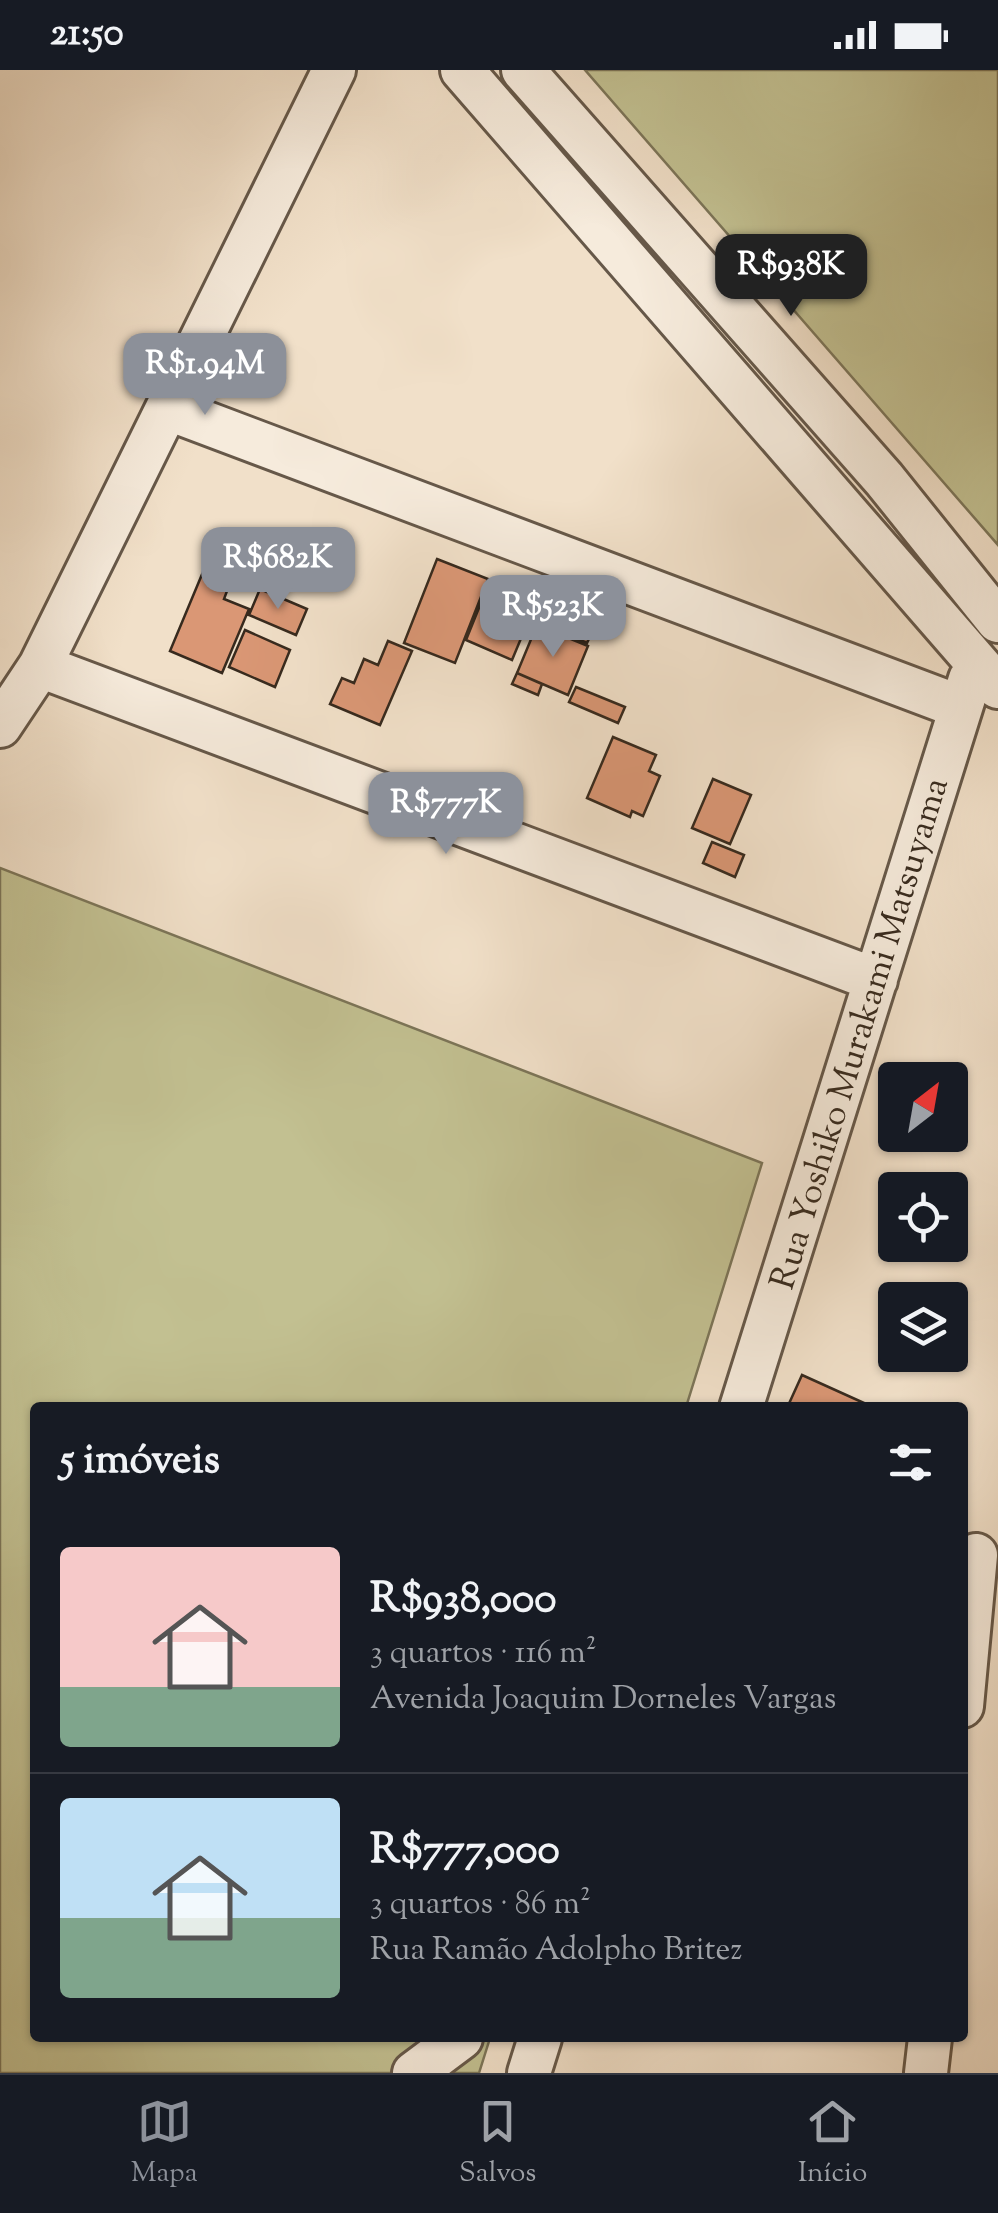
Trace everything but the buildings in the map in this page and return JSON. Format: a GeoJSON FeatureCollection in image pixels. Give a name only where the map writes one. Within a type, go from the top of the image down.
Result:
{"type":"FeatureCollection","features":[{"type":"Feature","properties":{"kind":"street"},"geometry":{"type":"LineString","coordinates":[[1,725],[40,666],[334,70]]}},
{"type":"Feature","properties":{"kind":"street"},"geometry":{"type":"LineString","coordinates":[[462,70],[988,673]]}},
{"type":"Feature","properties":{"kind":"street"},"geometry":{"type":"LineString","coordinates":[[523,70],[884,479],[998,621]]}},
{"type":"Feature","properties":{"kind":"street"},"geometry":{"type":"LineString","coordinates":[[169,409],[960,707]]}},
{"type":"Feature","properties":{"kind":"street"},"geometry":{"type":"LineString","coordinates":[[40,666],[876,980]]}},
{"type":"Feature","properties":{"kind":"street","name":"Rua Yoshiko Murakami Matsuyama"},"geometry":{"type":"LineString","coordinates":[[743,1402],[960,707],[988,673]]}},
{"type":"Feature","properties":{"kind":"street"},"geometry":{"type":"LineString","coordinates":[[968,1653],[979,1556]]}},
{"type":"Feature","properties":{"kind":"street"},"geometry":{"type":"LineString","coordinates":[[414,2073],[456,2042]]}},
{"type":"Feature","properties":{"kind":"street"},"geometry":{"type":"LineString","coordinates":[[529,2073],[539,2042]]}},
{"type":"Feature","properties":{"kind":"street"},"geometry":{"type":"LineString","coordinates":[[926,2073],[930,2042]]}},
{"type":"Feature","properties":{"kind":"shaded area"},"geometry":{"type":"Polygon","coordinates":[[[585,70],[998,70],[998,545],[585,70]]]}},
{"type":"Feature","properties":{"kind":"shaded area"},"geometry":{"type":"Polygon","coordinates":[[[0,868],[762,1163],[688,1402],[30,1402],[30,2042],[489,2042],[479,2073],[0,2073],[0,868]]]}}]}
